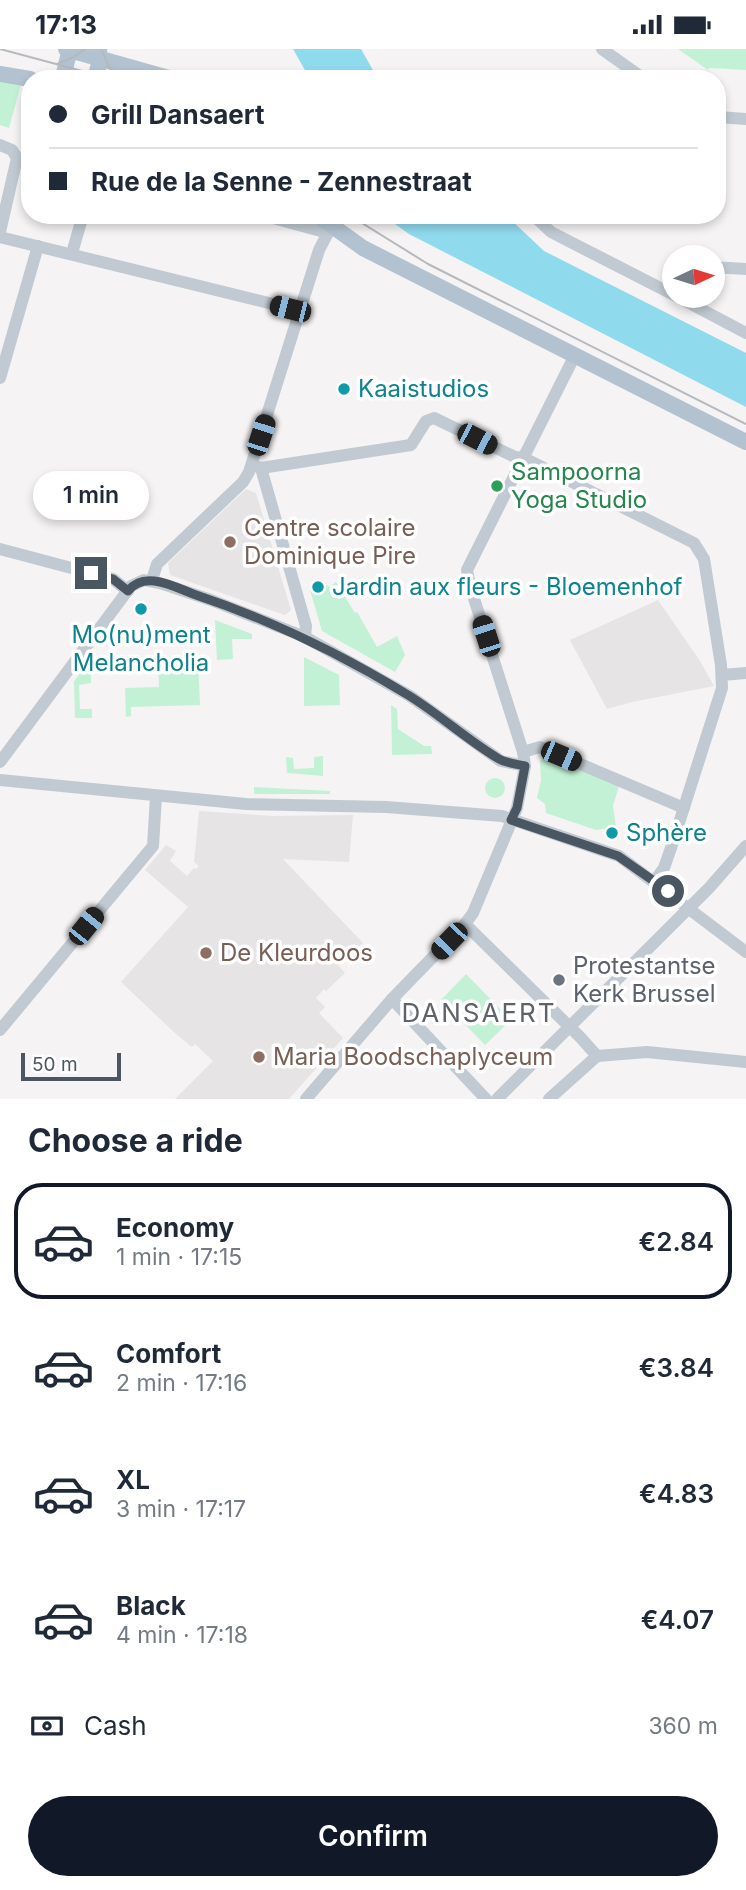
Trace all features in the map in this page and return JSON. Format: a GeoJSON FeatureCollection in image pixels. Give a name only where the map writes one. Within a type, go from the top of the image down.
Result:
{"type":"FeatureCollection","features":[{"type":"Feature","properties":{"kind":"main road"},"geometry":{"type":"LineString","coordinates":[[65,70],[69,49],[100,55],[145,70]]}},
{"type":"Feature","properties":{"kind":"main road"},"geometry":{"type":"LineString","coordinates":[[0,74],[21,78]]}},
{"type":"Feature","properties":{"kind":"main road"},"geometry":{"type":"LineString","coordinates":[[325,224],[363,248],[746,442]]}},
{"type":"Feature","properties":{"kind":"street"},"geometry":{"type":"LineString","coordinates":[[602,49],[632,70]]}},
{"type":"Feature","properties":{"kind":"street"},"geometry":{"type":"LineString","coordinates":[[726,117],[746,118]]}},
{"type":"Feature","properties":{"kind":"street"},"geometry":{"type":"LineString","coordinates":[[6,148],[17,158],[0,235],[301,311]]}},
{"type":"Feature","properties":{"kind":"street"},"geometry":{"type":"LineString","coordinates":[[72,253],[80,224]]}},
{"type":"Feature","properties":{"kind":"street"},"geometry":{"type":"LineString","coordinates":[[152,580],[157,564],[257,466],[319,250],[330,229],[306,224]]}},
{"type":"Feature","properties":{"kind":"street"},"geometry":{"type":"LineString","coordinates":[[543,224],[551,232],[662,288]]}},
{"type":"Feature","properties":{"kind":"street"},"geometry":{"type":"LineString","coordinates":[[0,378],[38,246]]}},
{"type":"Feature","properties":{"kind":"street"},"geometry":{"type":"LineString","coordinates":[[725,268],[746,269]]}},
{"type":"Feature","properties":{"kind":"street"},"geometry":{"type":"LineString","coordinates":[[701,308],[746,333]]}},
{"type":"Feature","properties":{"kind":"street"},"geometry":{"type":"LineString","coordinates":[[306,1099],[392,999],[465,925],[473,913],[517,808],[525,766],[523,751],[467,570],[575,355]]}},
{"type":"Feature","properties":{"kind":"street"},"geometry":{"type":"LineString","coordinates":[[257,466],[411,445],[426,421],[434,418],[515,457],[524,458],[694,543],[704,559],[722,688],[664,868],[654,882]]}},
{"type":"Feature","properties":{"kind":"street"},"geometry":{"type":"LineString","coordinates":[[257,466],[306,627],[305,637]]}},
{"type":"Feature","properties":{"kind":"street"},"geometry":{"type":"LineString","coordinates":[[0,549],[113,579],[128,591]]}},
{"type":"Feature","properties":{"kind":"street"},"geometry":{"type":"LineString","coordinates":[[0,762],[128,591],[140,581],[152,580],[305,637],[410,696],[501,761],[525,766]]}},
{"type":"Feature","properties":{"kind":"street"},"geometry":{"type":"LineString","coordinates":[[722,675],[746,673]]}},
{"type":"Feature","properties":{"kind":"street"},"geometry":{"type":"LineString","coordinates":[[523,751],[540,747],[684,808]]}},
{"type":"Feature","properties":{"kind":"street"},"geometry":{"type":"LineString","coordinates":[[0,780],[257,804],[386,807],[502,816],[618,856],[746,952]]}},
{"type":"Feature","properties":{"kind":"street"},"geometry":{"type":"LineString","coordinates":[[0,1030],[153,846],[156,796]]}},
{"type":"Feature","properties":{"kind":"street"},"geometry":{"type":"LineString","coordinates":[[497,1099],[688,908],[746,846]]}},
{"type":"Feature","properties":{"kind":"street"},"geometry":{"type":"LineString","coordinates":[[465,925],[597,1056]]}},
{"type":"Feature","properties":{"kind":"street"},"geometry":{"type":"LineString","coordinates":[[392,999],[486,1099]]}},
{"type":"Feature","properties":{"kind":"street"},"geometry":{"type":"LineString","coordinates":[[549,1099],[597,1056],[647,1052],[746,1062]]}},
{"type":"Feature","properties":{"kind":"shaded area","name":"Centre scolaire Dominique Pire"},"geometry":{"type":"Polygon","coordinates":[[[246,489],[256,493],[291,610],[285,615],[170,575],[168,563],[246,489]]]}},
{"type":"Feature","properties":{"kind":"shaded area"},"geometry":{"type":"Polygon","coordinates":[[[658,600],[714,686],[607,709],[570,640],[658,600]]]}},
{"type":"Feature","properties":{"kind":"shaded area"},"geometry":{"type":"Polygon","coordinates":[[[199,811],[273,816],[353,815],[349,862],[283,859],[363,943],[339,966],[345,973],[316,998],[325,1007],[319,1013],[343,1038],[289,1099],[175,1099],[213,1061],[195,1044],[192,1047],[176,1034],[121,982],[188,907],[145,870],[166,845],[176,851],[170,861],[187,876],[199,866],[194,862],[199,811]]]}},
{"type":"Feature","properties":{"kind":"green space"},"geometry":{"type":"Polygon","coordinates":[[[678,49],[746,49],[746,70],[708,70],[678,49]]]}},
{"type":"Feature","properties":{"kind":"green space"},"geometry":{"type":"Polygon","coordinates":[[[0,80],[21,84],[9,128],[0,125],[0,80]]]}},
{"type":"Feature","properties":{"kind":"green space"},"geometry":{"type":"Polygon","coordinates":[[[336,582],[377,647],[397,636],[405,655],[395,672],[322,631],[310,590],[327,585],[329,587],[336,582]]]}},
{"type":"Feature","properties":{"kind":"green space"},"geometry":{"type":"Polygon","coordinates":[[[215,620],[252,634],[252,639],[232,639],[233,659],[217,660],[215,620]]]}},
{"type":"Feature","properties":{"kind":"green space"},"geometry":{"type":"Polygon","coordinates":[[[304,657],[339,675],[340,705],[304,706],[304,657]]]}},
{"type":"Feature","properties":{"kind":"green space"},"geometry":{"type":"Polygon","coordinates":[[[91,660],[91,683],[79,685],[80,709],[92,709],[92,718],[75,718],[74,681],[91,660]]]}},
{"type":"Feature","properties":{"kind":"green space"},"geometry":{"type":"Polygon","coordinates":[[[170,661],[198,661],[200,705],[131,707],[131,716],[126,717],[125,688],[159,687],[158,665],[170,665],[170,661]]]}},
{"type":"Feature","properties":{"kind":"green space"},"geometry":{"type":"Polygon","coordinates":[[[391,705],[397,709],[398,729],[424,746],[431,746],[432,754],[392,755],[391,705]]]}},
{"type":"Feature","properties":{"kind":"green space"},"geometry":{"type":"Polygon","coordinates":[[[548,755],[619,786],[613,806],[616,827],[596,830],[546,813],[545,804],[537,798],[541,780],[540,761],[548,755]]]}},
{"type":"Feature","properties":{"kind":"green space"},"geometry":{"type":"Polygon","coordinates":[[[323,756],[323,776],[287,773],[286,757],[293,758],[294,769],[314,768],[314,757],[323,756]]]}},
{"type":"Feature","properties":{"kind":"green space"},"geometry":{"type":"Polygon","coordinates":[[[495,778],[502,781],[505,788],[502,795],[495,798],[488,795],[485,788],[488,781],[495,778]]]}},
{"type":"Feature","properties":{"kind":"green space"},"geometry":{"type":"Polygon","coordinates":[[[254,787],[330,791],[330,794],[254,794],[254,787]]]}},
{"type":"Feature","properties":{"kind":"green space"},"geometry":{"type":"Polygon","coordinates":[[[466,974],[511,1020],[485,1045],[441,1000],[466,974]]]}},
{"type":"Feature","properties":{"kind":"water"},"geometry":{"type":"Polygon","coordinates":[[[293,49],[361,49],[373,70],[305,70],[293,49]]]}},
{"type":"Feature","properties":{"kind":"water"},"geometry":{"type":"Polygon","coordinates":[[[395,224],[516,224],[544,251],[746,353],[746,407],[409,234],[395,224]]]}},
{"type":"Feature","properties":{"kind":"tram line"},"geometry":{"type":"LineString","coordinates":[[0,49],[78,70]]}},
{"type":"Feature","properties":{"kind":"tram line"},"geometry":{"type":"LineString","coordinates":[[57,64],[85,49]]}},
{"type":"Feature","properties":{"kind":"tram line"},"geometry":{"type":"LineString","coordinates":[[101,49],[112,70]]}},
{"type":"Feature","properties":{"kind":"tram line"},"geometry":{"type":"LineString","coordinates":[[364,224],[428,264],[746,424]]}},
{"type":"Feature","properties":{"kind":"place","name":"Kaaistudios"},"geometry":{"type":"Point","coordinates":[344,389]}},
{"type":"Feature","properties":{"kind":"place","name":"Sampoorna Yoga Studio"},"geometry":{"type":"Point","coordinates":[497,486]}},
{"type":"Feature","properties":{"kind":"place","name":"Centre scolaire Dominique Pire"},"geometry":{"type":"Point","coordinates":[230,542]}},
{"type":"Feature","properties":{"kind":"place","name":"Jardin aux fleurs - Bloemenhof"},"geometry":{"type":"Point","coordinates":[318,587]}},
{"type":"Feature","properties":{"kind":"place","name":"Mo(nu)ment Melancholia"},"geometry":{"type":"Point","coordinates":[141,609]}},
{"type":"Feature","properties":{"kind":"place","name":"Sphère"},"geometry":{"type":"Point","coordinates":[612,833]}},
{"type":"Feature","properties":{"kind":"place","name":"De Kleurdoos"},"geometry":{"type":"Point","coordinates":[206,953]}},
{"type":"Feature","properties":{"kind":"place","name":"Protestantse Kerk Brussel"},"geometry":{"type":"Point","coordinates":[559,980]}},
{"type":"Feature","properties":{"kind":"place","name":"Maria Boodschaplyceum"},"geometry":{"type":"Point","coordinates":[259,1057]}},
{"type":"Feature","properties":{"kind":"district","name":"DANSAERT"},"geometry":{"type":"Point","coordinates":[479,1013]}},
{"type":"Feature","properties":{"kind":"route"},"geometry":{"type":"LineString","coordinates":[[91,573],[113,579],[128,591],[135,583],[152,580],[211,600],[305,637],[360,666],[410,696],[501,761],[525,766],[517,808],[511,820],[618,856],[668,891]]}}]}
